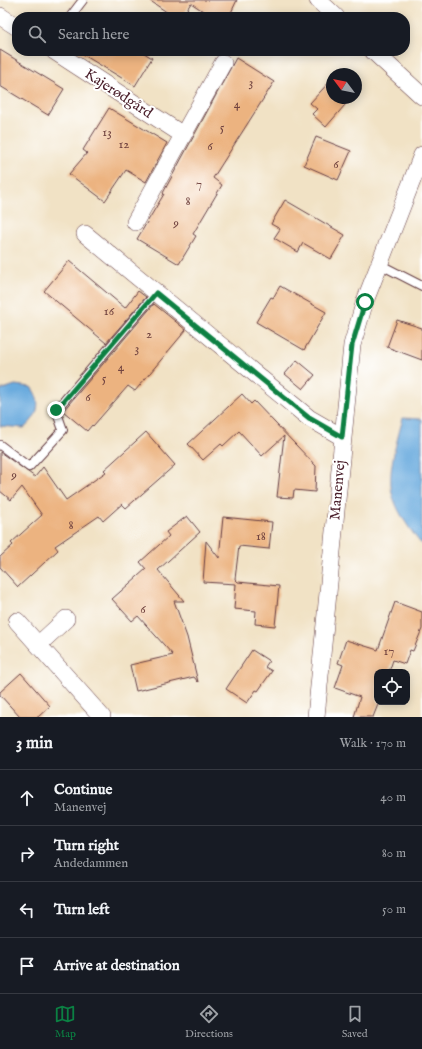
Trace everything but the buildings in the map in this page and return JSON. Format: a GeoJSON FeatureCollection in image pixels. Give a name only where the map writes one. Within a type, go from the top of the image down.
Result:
{"type":"FeatureCollection","features":[{"type":"Feature","properties":{"kind":"street"},"geometry":{"type":"LineString","coordinates":[[318,0],[331,12]]}},
{"type":"Feature","properties":{"kind":"street"},"geometry":{"type":"LineString","coordinates":[[0,16],[12,24]]}},
{"type":"Feature","properties":{"kind":"street","name":"Kajerødgård"},"geometry":{"type":"LineString","coordinates":[[62,56],[183,135]]}},
{"type":"Feature","properties":{"kind":"street"},"geometry":{"type":"LineString","coordinates":[[378,56],[422,96]]}},
{"type":"Feature","properties":{"kind":"street"},"geometry":{"type":"LineString","coordinates":[[135,222],[223,63]]}},
{"type":"Feature","properties":{"kind":"street","name":"Manenvej"},"geometry":{"type":"LineString","coordinates":[[316,717],[352,345],[365,302],[379,264],[422,155]]}},
{"type":"Feature","properties":{"kind":"street"},"geometry":{"type":"LineString","coordinates":[[84,234],[309,418],[342,437]]}},
{"type":"Feature","properties":{"kind":"street"},"geometry":{"type":"LineString","coordinates":[[38,645],[66,619]]}},
{"type":"Feature","properties":{"kind":"street"},"geometry":{"type":"LineString","coordinates":[[17,621],[102,717]]}},
{"type":"Feature","properties":{"kind":"lane"},"geometry":{"type":"LineString","coordinates":[[74,12],[83,0]]}},
{"type":"Feature","properties":{"kind":"lane"},"geometry":{"type":"LineString","coordinates":[[379,264],[422,286]]}},
{"type":"Feature","properties":{"kind":"lane"},"geometry":{"type":"LineString","coordinates":[[0,445],[29,467],[63,430],[56,410],[156,293]]}},
{"type":"Feature","properties":{"kind":"water"},"geometry":{"type":"Polygon","coordinates":[[[15,385],[31,387],[37,398],[38,404],[36,414],[24,428],[0,426],[0,390],[15,385]]]}},
{"type":"Feature","properties":{"kind":"water"},"geometry":{"type":"Polygon","coordinates":[[[403,418],[422,419],[422,545],[402,516],[393,497],[391,488],[393,458],[403,418]]]}},
{"type":"Feature","properties":{"kind":"route"},"geometry":{"type":"LineString","coordinates":[[56,410],[156,293],[309,418],[342,437],[352,345],[365,302]]}}]}
